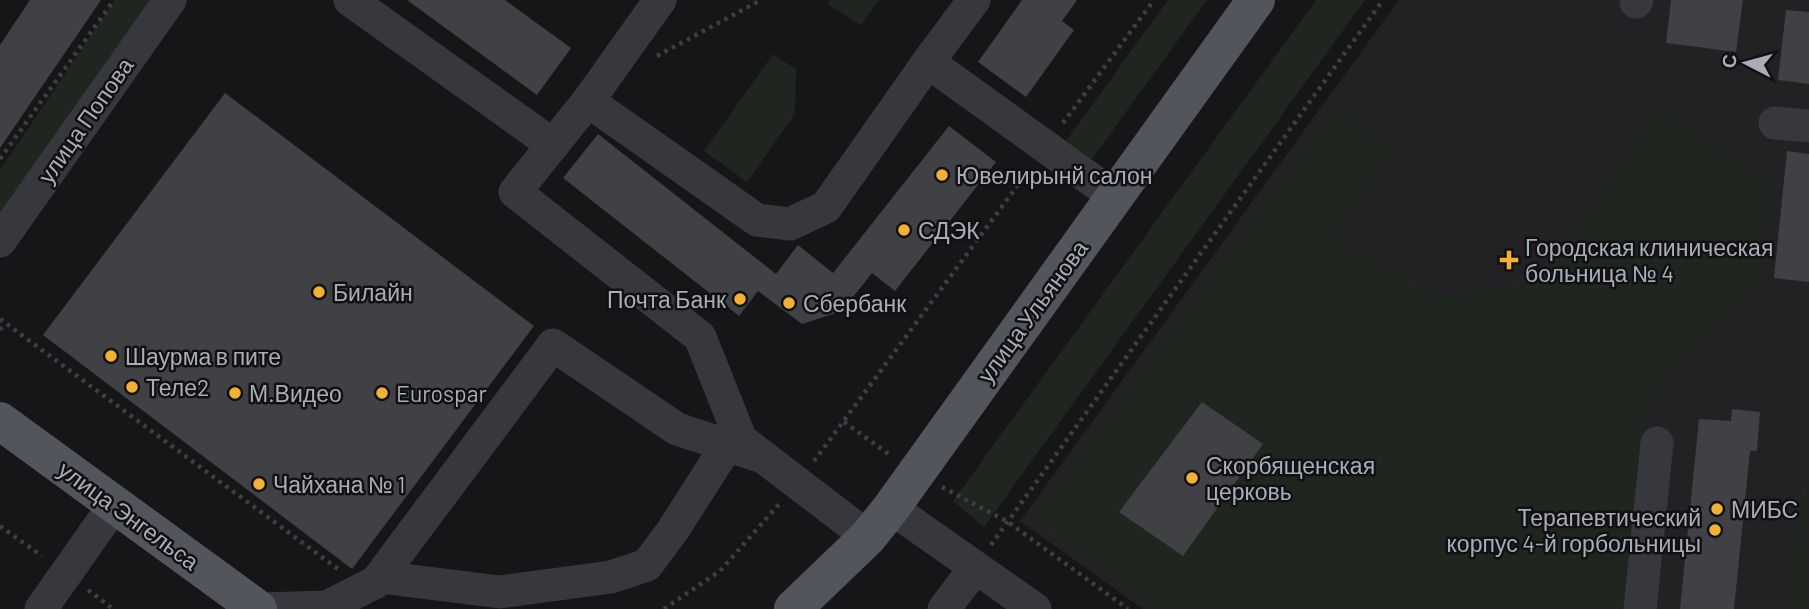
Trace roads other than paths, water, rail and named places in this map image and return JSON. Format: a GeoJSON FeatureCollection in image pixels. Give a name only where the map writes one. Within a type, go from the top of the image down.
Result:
{"type":"FeatureCollection","features":[{"type":"Feature","properties":{"kind":"main road","name":"улица Ульянова"},"geometry":{"type":"LineString","coordinates":[[793,609],[868,537],[891,508],[1256,0]]}},
{"type":"Feature","properties":{"kind":"main road","name":"улица Энгельса"},"geometry":{"type":"LineString","coordinates":[[0,421],[260,609]]}},
{"type":"Feature","properties":{"kind":"street","name":"улица Попова"},"geometry":{"type":"LineString","coordinates":[[0,241],[170,0]]}},
{"type":"Feature","properties":{"kind":"street"},"geometry":{"type":"LineString","coordinates":[[350,0],[553,145]]}},
{"type":"Feature","properties":{"kind":"street"},"geometry":{"type":"LineString","coordinates":[[660,0],[589,101],[515,192],[700,337],[741,440],[868,537]]}},
{"type":"Feature","properties":{"kind":"street"},"geometry":{"type":"LineString","coordinates":[[589,101],[757,220],[790,224],[826,207],[974,0]]}},
{"type":"Feature","properties":{"kind":"street"},"geometry":{"type":"LineString","coordinates":[[928,62],[1114,196]]}},
{"type":"Feature","properties":{"kind":"street"},"geometry":{"type":"LineString","coordinates":[[1776,123],[1809,126]]}},
{"type":"Feature","properties":{"kind":"street"},"geometry":{"type":"LineString","coordinates":[[260,609],[327,607],[378,580],[553,345],[677,429],[762,457]]}},
{"type":"Feature","properties":{"kind":"street"},"geometry":{"type":"LineString","coordinates":[[1640,609],[1657,443]]}},
{"type":"Feature","properties":{"kind":"street"},"geometry":{"type":"LineString","coordinates":[[378,580],[500,592],[611,578],[648,565],[674,530],[726,447]]}},
{"type":"Feature","properties":{"kind":"street"},"geometry":{"type":"LineString","coordinates":[[41,609],[115,504]]}},
{"type":"Feature","properties":{"kind":"street"},"geometry":{"type":"LineString","coordinates":[[891,508],[1035,609]]}},
{"type":"Feature","properties":{"kind":"street"},"geometry":{"type":"LineString","coordinates":[[944,609],[975,568]]}},
{"type":"Feature","properties":{"kind":"place","name":"Ювелирынй салон"},"geometry":{"type":"Point","coordinates":[942,175]}},
{"type":"Feature","properties":{"kind":"place","name":"СДЭК"},"geometry":{"type":"Point","coordinates":[904,230]}},
{"type":"Feature","properties":{"kind":"place","name":"Городская клиническая больница № 4"},"geometry":{"type":"Point","coordinates":[1509,260]}},
{"type":"Feature","properties":{"kind":"place","name":"Билайн"},"geometry":{"type":"Point","coordinates":[319,292]}},
{"type":"Feature","properties":{"kind":"place","name":"Почта Банк"},"geometry":{"type":"Point","coordinates":[740,299]}},
{"type":"Feature","properties":{"kind":"place","name":"Сбербанк"},"geometry":{"type":"Point","coordinates":[789,303]}},
{"type":"Feature","properties":{"kind":"place","name":"Шаурма в пите"},"geometry":{"type":"Point","coordinates":[111,356]}},
{"type":"Feature","properties":{"kind":"place","name":"Теле2"},"geometry":{"type":"Point","coordinates":[132,387]}},
{"type":"Feature","properties":{"kind":"place","name":"М.Видео"},"geometry":{"type":"Point","coordinates":[235,393]}},
{"type":"Feature","properties":{"kind":"place","name":"Eurospar"},"geometry":{"type":"Point","coordinates":[382,393]}},
{"type":"Feature","properties":{"kind":"place","name":"Скорбященская церковь"},"geometry":{"type":"Point","coordinates":[1192,478]}},
{"type":"Feature","properties":{"kind":"place","name":"Чайхана № 1"},"geometry":{"type":"Point","coordinates":[259,484]}},
{"type":"Feature","properties":{"kind":"place","name":"МИБС"},"geometry":{"type":"Point","coordinates":[1717,509]}},
{"type":"Feature","properties":{"kind":"place","name":"Терапевтический корпус 4-й горбольницы"},"geometry":{"type":"Point","coordinates":[1715,530]}}]}
